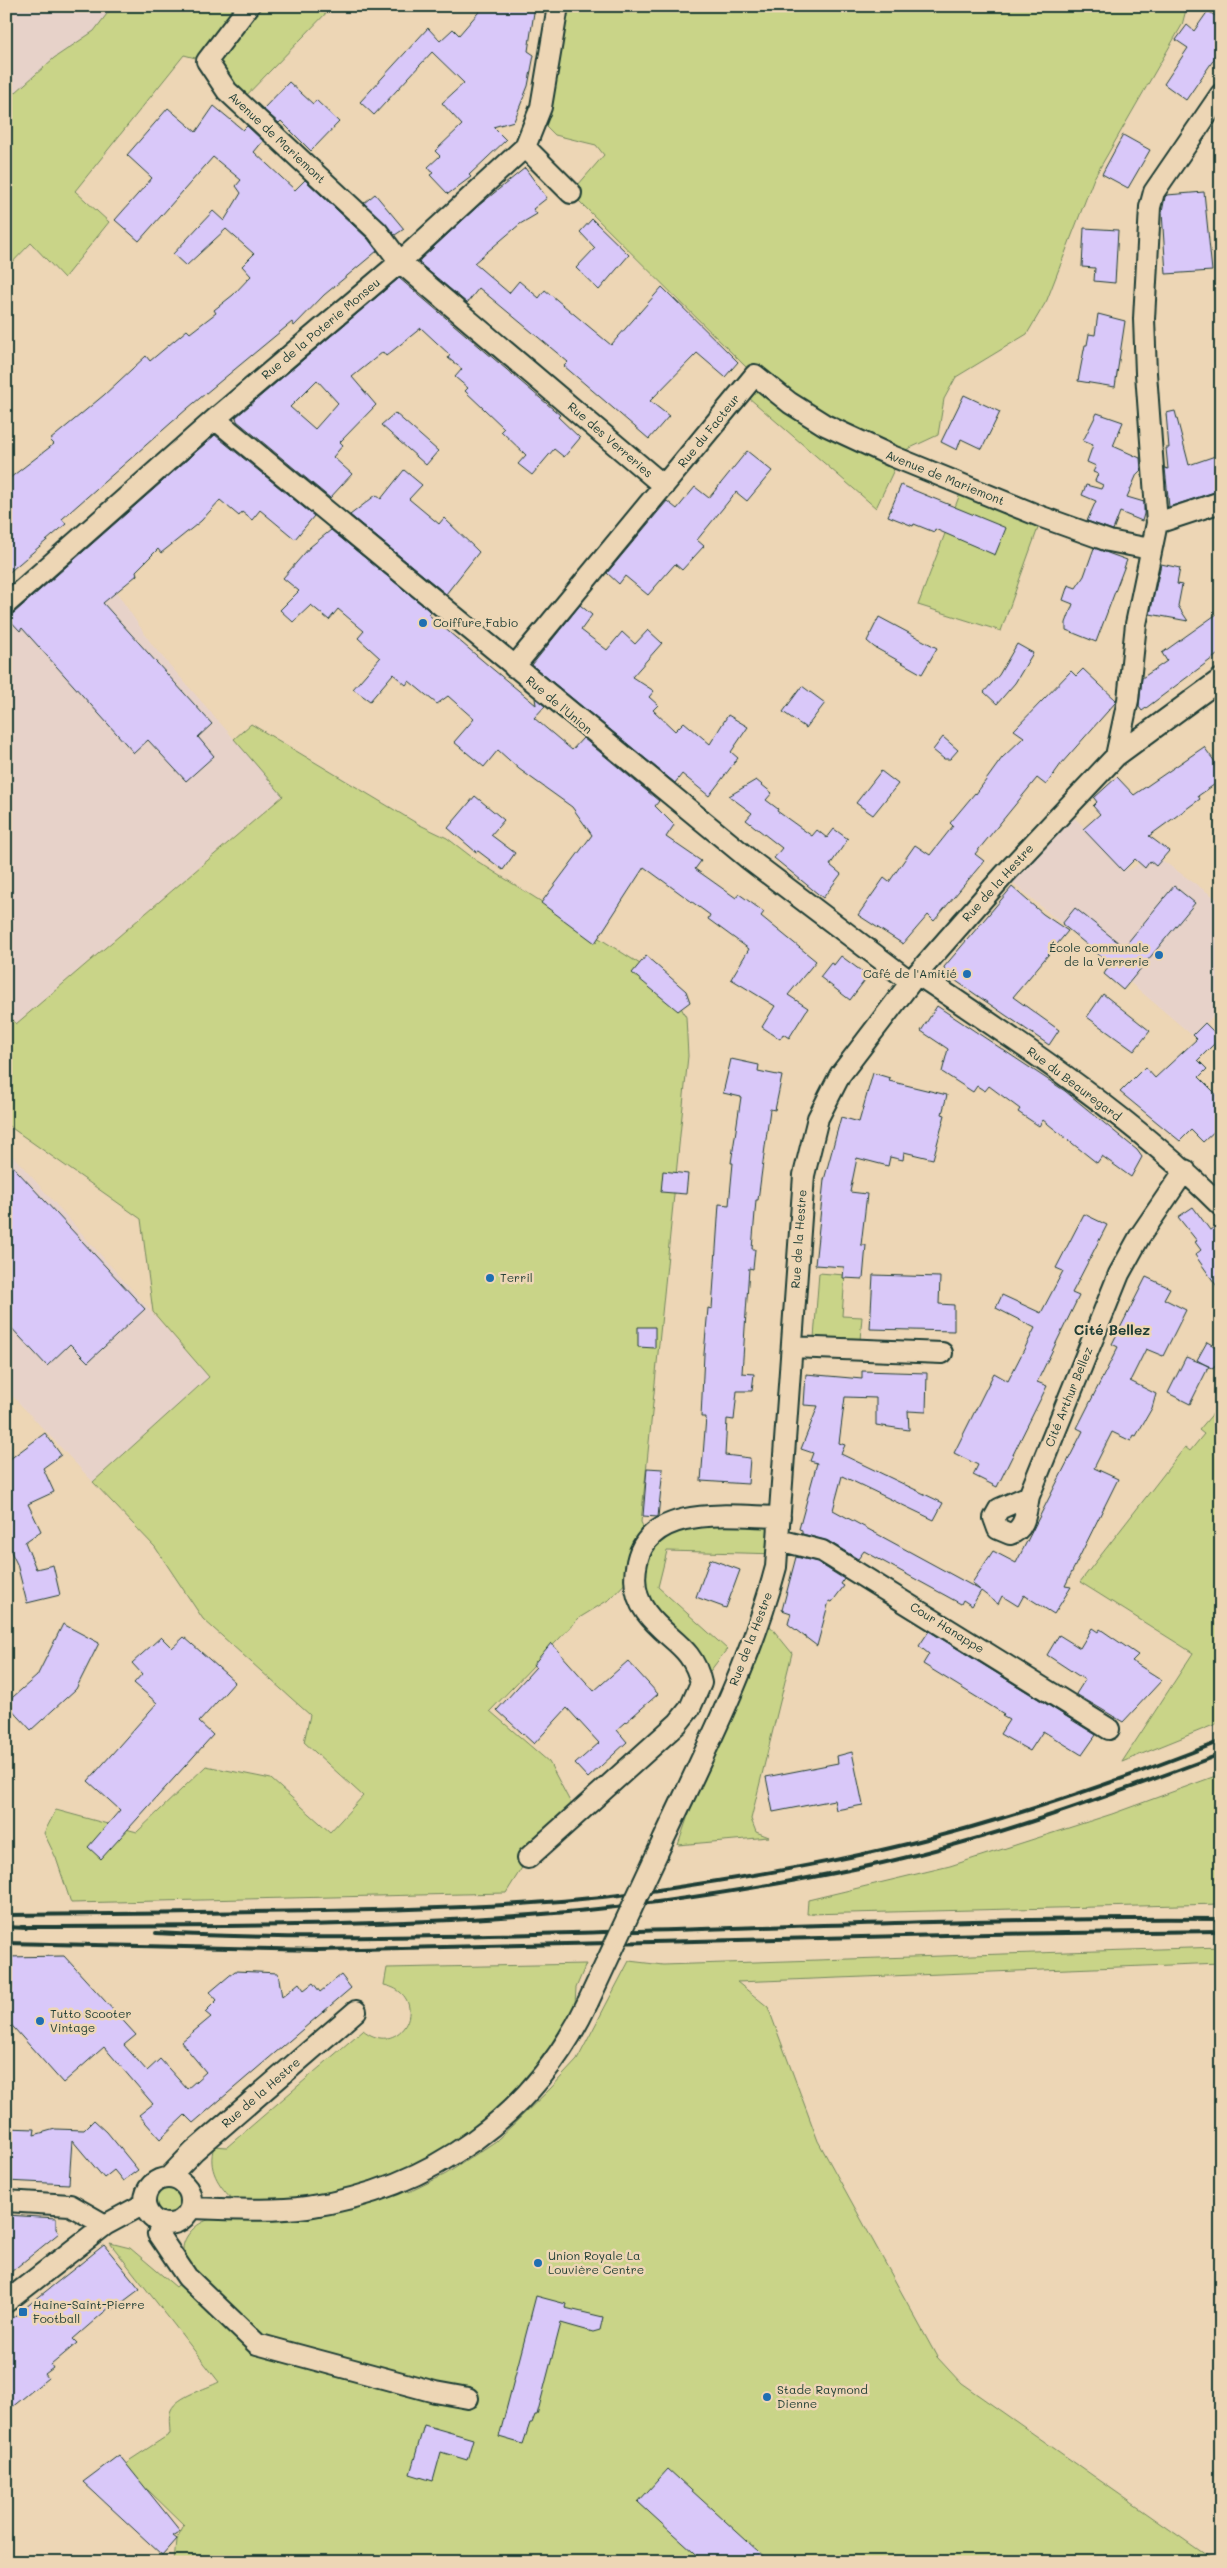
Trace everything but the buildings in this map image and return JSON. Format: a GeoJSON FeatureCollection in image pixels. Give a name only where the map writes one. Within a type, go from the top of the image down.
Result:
{"type":"FeatureCollection","features":[{"type":"Feature","properties":{"kind":"street","name":"Avenue de Mariemont"},"geometry":{"type":"LineString","coordinates":[[249,6],[207,61],[219,82],[377,231],[400,262]]}},
{"type":"Feature","properties":{"kind":"street","name":"Rue de la Poterie Monseu"},"geometry":{"type":"LineString","coordinates":[[6,604],[215,419],[400,262],[525,147],[541,108],[558,6]]}},
{"type":"Feature","properties":{"kind":"street"},"geometry":{"type":"LineString","coordinates":[[1116,756],[1128,700],[1136,624],[1150,549],[1157,523],[1145,346],[1150,207],[1154,192],[1221,94]]}},
{"type":"Feature","properties":{"kind":"street"},"geometry":{"type":"LineString","coordinates":[[525,147],[571,193]]}},
{"type":"Feature","properties":{"kind":"street","name":"Rue des Verreries"},"geometry":{"type":"LineString","coordinates":[[400,262],[664,486],[514,667]]}},
{"type":"Feature","properties":{"kind":"street","name":"Avenue de Mariemont"},"geometry":{"type":"LineString","coordinates":[[755,375],[790,403],[825,425],[892,456],[1109,542],[1150,549]]}},
{"type":"Feature","properties":{"kind":"street","name":"Rue du Facteur"},"geometry":{"type":"LineString","coordinates":[[664,486],[755,375]]}},
{"type":"Feature","properties":{"kind":"street","name":"Rue de l'Union"},"geometry":{"type":"LineString","coordinates":[[215,419],[750,860],[914,978]]}},
{"type":"Feature","properties":{"kind":"street"},"geometry":{"type":"LineString","coordinates":[[1157,523],[1221,502]]}},
{"type":"Feature","properties":{"kind":"street","name":"Rue de la Hestre"},"geometry":{"type":"LineString","coordinates":[[190,2208],[270,2209],[308,2207],[354,2196],[402,2181],[439,2163],[497,2124],[525,2097],[573,2035],[721,1718],[766,1605],[776,1567],[779,1540],[804,1175],[818,1118],[840,1075],[914,978],[1004,875],[1116,756],[1221,679]]}},
{"type":"Feature","properties":{"kind":"street","name":"Rue du Beauregard"},"geometry":{"type":"LineString","coordinates":[[914,978],[1047,1061],[1186,1170],[1221,1206]]}},
{"type":"Feature","properties":{"kind":"street","name":"Cité Arthur Bellez"},"geometry":{"type":"LineString","coordinates":[[1029,1496],[1119,1274],[1140,1236],[1186,1170]]}},
{"type":"Feature","properties":{"kind":"street"},"geometry":{"type":"LineString","coordinates":[[792,1347],[942,1353]]}},
{"type":"Feature","properties":{"kind":"street"},"geometry":{"type":"LineString","coordinates":[[528,1858],[678,1723],[690,1708],[701,1683],[693,1658],[647,1613],[640,1601],[635,1574],[639,1555],[648,1539],[658,1530],[682,1518],[780,1517]]}},
{"type":"Feature","properties":{"kind":"street","name":"Cour Hanappe"},"geometry":{"type":"LineString","coordinates":[[779,1540],[822,1551],[1109,1729]]}},
{"type":"Feature","properties":{"kind":"street","name":"Rue de la Hestre"},"geometry":{"type":"LineString","coordinates":[[144,2204],[145,2192],[150,2184],[160,2178],[169,2177],[194,2150],[356,2011]]}},
{"type":"Feature","properties":{"kind":"street"},"geometry":{"type":"LineString","coordinates":[[6,2302],[105,2225],[144,2204],[148,2214],[163,2224],[176,2222],[187,2214],[190,2208],[190,2191],[178,2179],[169,2177]]}},
{"type":"Feature","properties":{"kind":"street"},"geometry":{"type":"LineString","coordinates":[[6,2201],[70,2205],[105,2225]]}},
{"type":"Feature","properties":{"kind":"street"},"geometry":{"type":"LineString","coordinates":[[163,2224],[158,2234],[175,2262],[205,2296],[257,2344],[435,2392],[468,2398]]}},
{"type":"Feature","properties":{"kind":"shaded area"},"geometry":{"type":"Polygon","coordinates":[[[6,6],[113,6],[94,31],[54,58],[6,101],[6,6]]]}},
{"type":"Feature","properties":{"kind":"shaded area"},"geometry":{"type":"Polygon","coordinates":[[[76,542],[115,590],[153,646],[283,795],[15,1024],[6,1012],[6,604],[76,542]]]}},
{"type":"Feature","properties":{"kind":"shaded area","name":"École communale de la Verrerie"},"geometry":{"type":"Polygon","coordinates":[[[1065,809],[1130,870],[1152,853],[1221,902],[1221,1009],[1193,1036],[1004,875],[1065,809]]]}},
{"type":"Feature","properties":{"kind":"shaded area"},"geometry":{"type":"Polygon","coordinates":[[[6,1148],[209,1377],[93,1482],[6,1389],[6,1148]]]}},
{"type":"Feature","properties":{"kind":"green space"},"geometry":{"type":"Polygon","coordinates":[[[113,6],[333,6],[239,103],[207,61],[184,55],[75,191],[109,222],[64,278],[31,243],[6,269],[6,101],[54,58],[94,31],[113,6]]]}},
{"type":"Feature","properties":{"kind":"green space"},"geometry":{"type":"Polygon","coordinates":[[[558,6],[1187,6],[1182,25],[1094,178],[1047,300],[1027,334],[956,377],[944,399],[938,435],[893,456],[899,459],[876,508],[741,391],[754,375],[571,193],[604,155],[596,145],[555,135],[538,118],[558,6]]]}},
{"type":"Feature","properties":{"kind":"green space"},"geometry":{"type":"Polygon","coordinates":[[[963,486],[1042,517],[1001,631],[918,605],[963,486]]]}},
{"type":"Feature","properties":{"kind":"green space"},"geometry":{"type":"Polygon","coordinates":[[[251,724],[418,824],[447,838],[477,861],[640,964],[670,987],[686,1017],[688,1056],[641,1522],[648,1538],[658,1529],[780,1517],[779,1554],[667,1551],[658,1587],[727,1649],[701,1683],[656,1623],[634,1574],[610,1599],[579,1618],[490,1711],[549,1762],[576,1813],[528,1858],[506,1893],[71,1903],[56,1858],[44,1833],[56,1810],[137,1832],[206,1766],[271,1779],[330,1832],[363,1796],[304,1742],[310,1715],[203,1619],[155,1547],[93,1482],[209,1377],[153,1312],[141,1219],[6,1124],[6,1012],[16,1024],[283,796],[234,739],[251,724]]]}},
{"type":"Feature","properties":{"kind":"green space"},"geometry":{"type":"Polygon","coordinates":[[[819,1273],[845,1275],[842,1316],[862,1317],[860,1340],[814,1338],[819,1273]]]}},
{"type":"Feature","properties":{"kind":"green space"},"geometry":{"type":"Polygon","coordinates":[[[1221,1404],[1221,1722],[1122,1762],[1193,1653],[1080,1582],[1185,1447],[1190,1451],[1204,1434],[1199,1430],[1221,1404]]]}},
{"type":"Feature","properties":{"kind":"green space"},"geometry":{"type":"Polygon","coordinates":[[[762,1616],[792,1653],[751,1819],[756,1832],[769,1837],[678,1845],[721,1719],[762,1616]]]}},
{"type":"Feature","properties":{"kind":"green space"},"geometry":{"type":"Polygon","coordinates":[[[1221,1774],[1221,1904],[807,1914],[808,1900],[950,1866],[1112,1814],[1221,1774]]]}},
{"type":"Feature","properties":{"kind":"green space","name":"Union Royale La Louvière Centre"},"geometry":{"type":"Polygon","coordinates":[[[1221,1947],[1221,1963],[737,1982],[768,2007],[818,2141],[937,2357],[961,2383],[1216,2562],[174,2562],[176,2540],[184,2525],[148,2490],[139,2492],[118,2473],[130,2460],[170,2434],[170,2415],[174,2405],[185,2397],[219,2382],[110,2243],[130,2248],[176,2287],[195,2269],[183,2252],[185,2239],[188,2235],[195,2227],[214,2218],[236,2216],[235,2202],[219,2183],[213,2169],[212,2154],[214,2146],[227,2147],[363,2030],[377,2037],[390,2037],[400,2032],[406,2023],[409,2012],[407,2001],[399,1991],[384,1985],[387,1968],[586,1964],[576,1988],[573,2035],[525,2097],[402,2181],[409,2192],[446,2174],[496,2141],[550,2089],[577,2060],[629,1961],[663,1965],[1221,1947]]]}},
{"type":"Feature","properties":{"kind":"green space"},"geometry":{"type":"Polygon","coordinates":[[[167,2188],[176,2192],[180,2201],[176,2210],[167,2214],[158,2210],[154,2201],[158,2192],[167,2188]]]}},
{"type":"Feature","properties":{"kind":"railway"},"geometry":{"type":"LineString","coordinates":[[6,1915],[449,1908],[575,1900],[658,1890],[826,1862],[951,1833],[1079,1793],[1221,1741]]}},
{"type":"Feature","properties":{"kind":"railway"},"geometry":{"type":"LineString","coordinates":[[21,1927],[363,1924],[567,1912],[679,1899],[753,1888],[864,1867],[955,1845],[1133,1787],[1221,1754]]}},
{"type":"Feature","properties":{"kind":"railway"},"geometry":{"type":"LineString","coordinates":[[156,1933],[251,1937],[393,1937],[964,1921],[1221,1919]]}},
{"type":"Feature","properties":{"kind":"railway"},"geometry":{"type":"LineString","coordinates":[[6,1927],[26,1928]]}},
{"type":"Feature","properties":{"kind":"railway"},"geometry":{"type":"LineString","coordinates":[[6,1943],[318,1950],[989,1934],[1221,1931]]}},
{"type":"Feature","properties":{"kind":"place","name":"Coiffure Fabio"},"geometry":{"type":"Point","coordinates":[423,623]}},
{"type":"Feature","properties":{"kind":"place","name":"École communale de la Verrerie"},"geometry":{"type":"Point","coordinates":[1159,955]}},
{"type":"Feature","properties":{"kind":"place","name":"Café de l'Amitié"},"geometry":{"type":"Point","coordinates":[967,974]}},
{"type":"Feature","properties":{"kind":"place","name":"Terril"},"geometry":{"type":"Point","coordinates":[490,1278]}},
{"type":"Feature","properties":{"kind":"place","name":"Tutto Scooter Vintage"},"geometry":{"type":"Point","coordinates":[40,2021]}},
{"type":"Feature","properties":{"kind":"place","name":"Union Royale La Louvière Centre"},"geometry":{"type":"Point","coordinates":[538,2263]}},
{"type":"Feature","properties":{"kind":"place","name":"Haine-Saint-Pierre Football"},"geometry":{"type":"Point","coordinates":[23,2312]}},
{"type":"Feature","properties":{"kind":"place","name":"Stade Raymond Dienne"},"geometry":{"type":"Point","coordinates":[767,2397]}},
{"type":"Feature","properties":{"kind":"district","name":"Cité Bellez"},"geometry":{"type":"Point","coordinates":[1112,1330]}}]}
